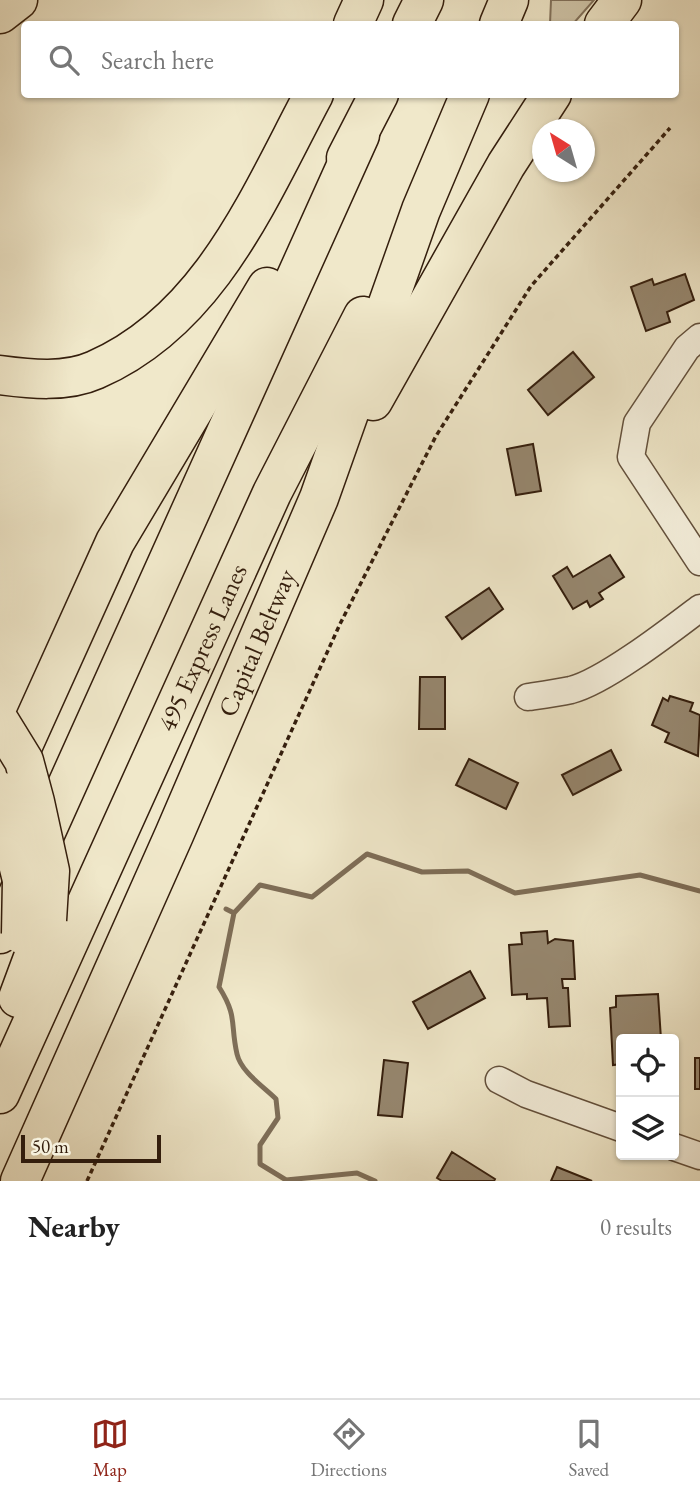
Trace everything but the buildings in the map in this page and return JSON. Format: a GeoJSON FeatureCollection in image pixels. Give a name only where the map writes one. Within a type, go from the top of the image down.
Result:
{"type":"FeatureCollection","features":[{"type":"Feature","properties":{"kind":"highway"},"geometry":{"type":"LineString","coordinates":[[0,14],[18,0]]}},
{"type":"Feature","properties":{"kind":"highway"},"geometry":{"type":"LineString","coordinates":[[354,21],[364,0]]}},
{"type":"Feature","properties":{"kind":"highway"},"geometry":{"type":"LineString","coordinates":[[414,21],[424,0]]}},
{"type":"Feature","properties":{"kind":"highway"},"geometry":{"type":"LineString","coordinates":[[500,21],[509,0]]}},
{"type":"Feature","properties":{"kind":"highway"},"geometry":{"type":"LineString","coordinates":[[606,21],[622,0]]}},
{"type":"Feature","properties":{"kind":"highway"},"geometry":{"type":"LineString","coordinates":[[0,375],[48,380],[94,371],[145,340],[191,300],[221,264],[312,98]]}},
{"type":"Feature","properties":{"kind":"highway"},"geometry":{"type":"LineString","coordinates":[[22,880],[377,98]]}},
{"type":"Feature","properties":{"kind":"highway","name":"Capital Beltway"},"geometry":{"type":"LineString","coordinates":[[20,1181],[174,835],[319,498],[421,210],[468,98]]}},
{"type":"Feature","properties":{"kind":"highway"},"geometry":{"type":"LineString","coordinates":[[319,498],[506,165],[549,98]]}},
{"type":"Feature","properties":{"kind":"highway"},"geometry":{"type":"LineString","coordinates":[[0,1042],[23,929],[22,880],[0,794],[115,542],[360,135]]}},
{"type":"Feature","properties":{"kind":"highway","name":"495 Express Lanes"},"geometry":{"type":"LineString","coordinates":[[0,1094],[272,493],[421,210]]}},
{"type":"Feature","properties":{"kind":"highway"},"geometry":{"type":"LineString","coordinates":[[0,722],[24,761],[50,871],[23,929],[0,992]]}},
{"type":"Feature","properties":{"kind":"street"},"geometry":{"type":"LineString","coordinates":[[700,337],[680,357],[637,423],[631,457],[700,562]]}},
{"type":"Feature","properties":{"kind":"street"},"geometry":{"type":"LineString","coordinates":[[528,697],[573,690],[588,683],[663,636],[700,608]]}},
{"type":"Feature","properties":{"kind":"street"},"geometry":{"type":"LineString","coordinates":[[499,1080],[526,1094],[616,1126]]}},
{"type":"Feature","properties":{"kind":"street"},"geometry":{"type":"LineString","coordinates":[[679,1149],[700,1156]]}},
{"type":"Feature","properties":{"kind":"path"},"geometry":{"type":"LineString","coordinates":[[87,1181],[340,624],[436,436],[531,286],[670,128]]}},
{"type":"Feature","properties":{"kind":"shaded area"},"geometry":{"type":"Polygon","coordinates":[[[551,0],[594,0],[576,21],[550,21],[551,0]]]}},
{"type":"Feature","properties":{"kind":"waterway"},"geometry":{"type":"LineString","coordinates":[[234,913],[260,885],[312,897],[367,854],[422,872],[468,871],[515,893],[640,875],[700,891]]}},
{"type":"Feature","properties":{"kind":"waterway"},"geometry":{"type":"LineString","coordinates":[[226,909],[234,913],[219,987],[231,1013],[239,1061],[276,1099],[278,1118],[260,1145],[260,1164],[286,1180],[357,1173],[375,1181]]}}]}
